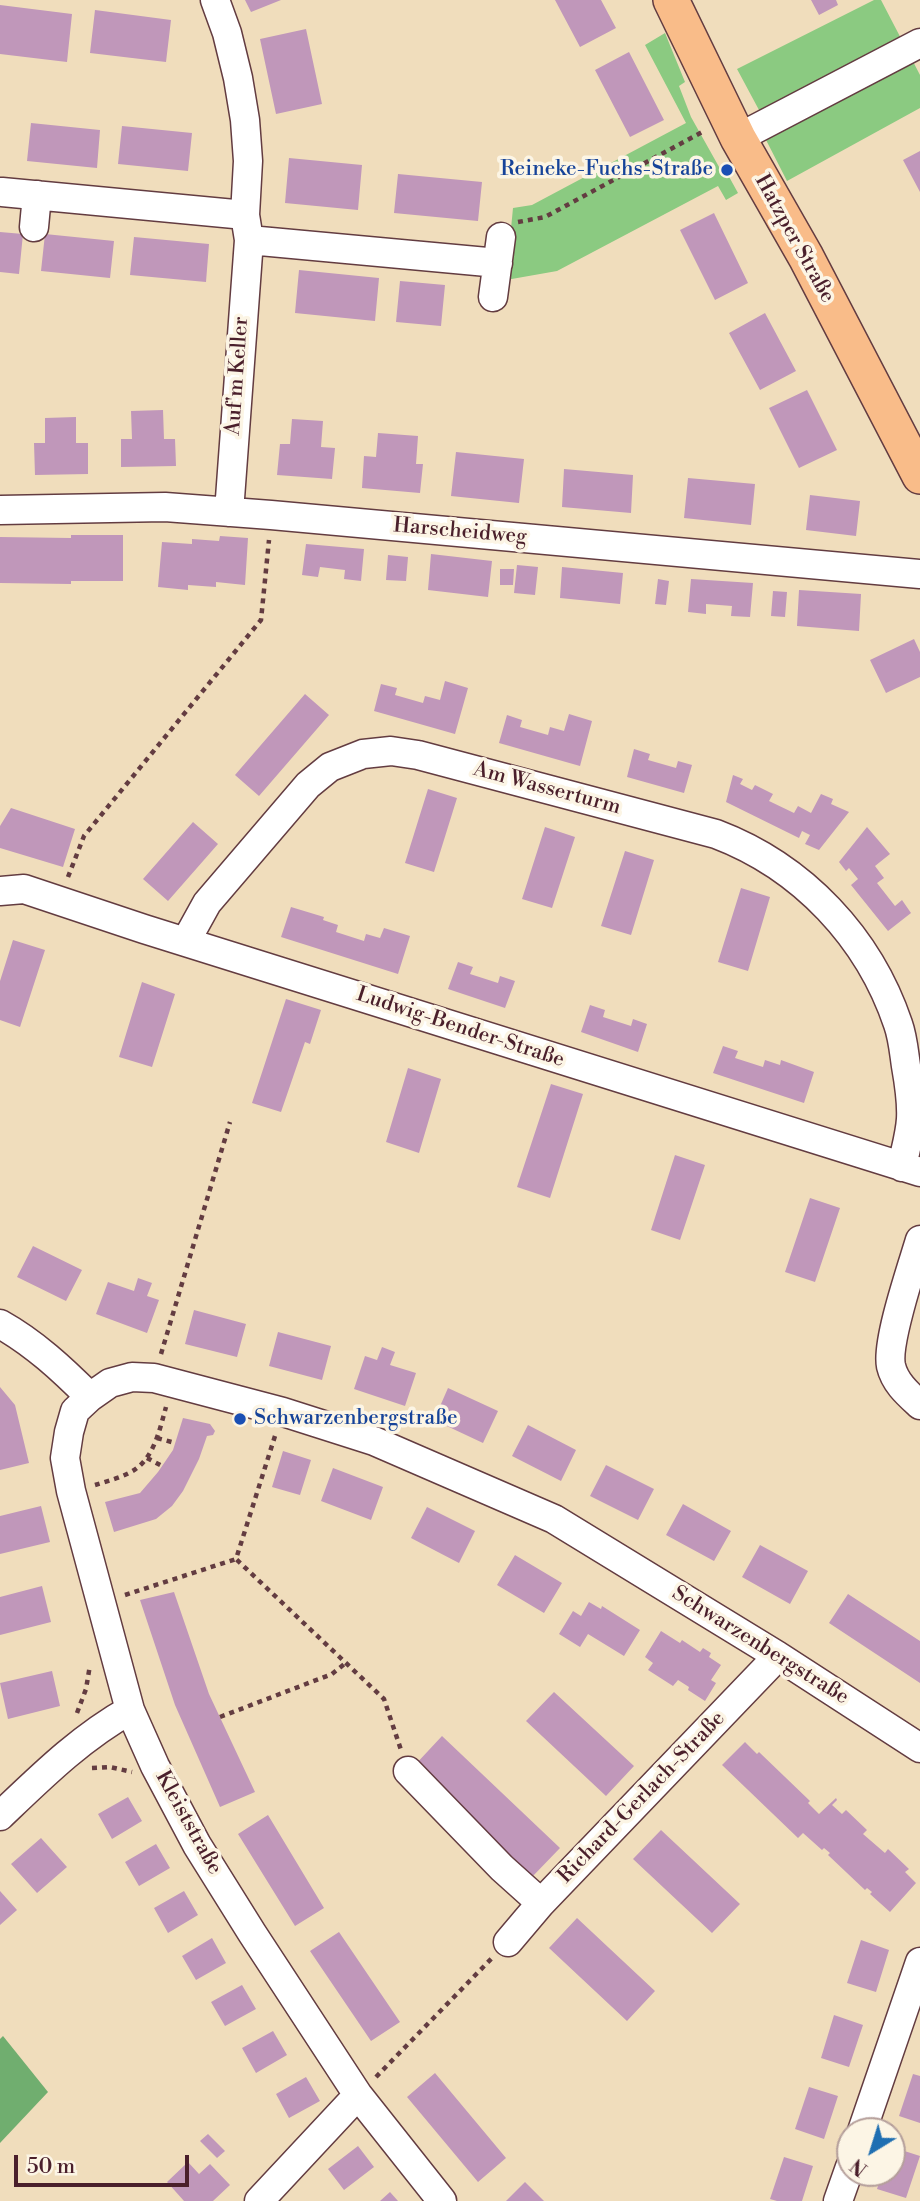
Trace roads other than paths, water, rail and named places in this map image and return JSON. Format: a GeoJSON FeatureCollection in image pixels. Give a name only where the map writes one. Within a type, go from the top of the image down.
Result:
{"type":"FeatureCollection","features":[{"type":"Feature","properties":{"kind":"main road","name":"Hatzper Straße"},"geometry":{"type":"LineString","coordinates":[[671,0],[738,138],[806,257],[920,476]]}},
{"type":"Feature","properties":{"kind":"street","name":"Auf'm Keller"},"geometry":{"type":"LineString","coordinates":[[215,0],[227,33],[238,78],[248,162],[247,227],[229,512]]}},
{"type":"Feature","properties":{"kind":"street"},"geometry":{"type":"LineString","coordinates":[[738,138],[920,43]]}},
{"type":"Feature","properties":{"kind":"street"},"geometry":{"type":"LineString","coordinates":[[2,192],[247,227],[500,250],[493,297]]}},
{"type":"Feature","properties":{"kind":"street"},"geometry":{"type":"LineString","coordinates":[[34,227],[37,195]]}},
{"type":"Feature","properties":{"kind":"street","name":"Harscheidweg"},"geometry":{"type":"LineString","coordinates":[[0,510],[165,508],[229,512],[920,574]]}},
{"type":"Feature","properties":{"kind":"street","name":"Am Wasserturm"},"geometry":{"type":"LineString","coordinates":[[186,941],[207,903],[308,785],[330,767],[363,754],[391,751],[418,755],[716,834],[738,843],[805,885],[836,915],[866,953],[884,987],[910,1022],[911,1169]]}},
{"type":"Feature","properties":{"kind":"street","name":"Ludwig-Bender-Straße"},"geometry":{"type":"LineString","coordinates":[[0,891],[24,889],[911,1169]]}},
{"type":"Feature","properties":{"kind":"street"},"geometry":{"type":"LineString","coordinates":[[920,1240],[890,1347],[891,1367],[901,1387],[920,1405]]}},
{"type":"Feature","properties":{"kind":"street"},"geometry":{"type":"LineString","coordinates":[[0,1324],[57,1364],[90,1397]]}},
{"type":"Feature","properties":{"kind":"street","name":"Kleiststraße"},"geometry":{"type":"LineString","coordinates":[[168,1374],[131,1377],[110,1383],[90,1397],[75,1411],[65,1458],[71,1491],[130,1710],[155,1766],[197,1845],[225,1889],[367,2086],[442,2201]]}},
{"type":"Feature","properties":{"kind":"street","name":"Schwarzenbergstraße"},"geometry":{"type":"LineString","coordinates":[[168,1374],[374,1441],[554,1519],[778,1656],[920,1748]]}},
{"type":"Feature","properties":{"kind":"street","name":"Richard-Gerlach-Straße"},"geometry":{"type":"LineString","coordinates":[[508,1942],[541,1903],[778,1656]]}},
{"type":"Feature","properties":{"kind":"street"},"geometry":{"type":"LineString","coordinates":[[0,1816],[70,1751],[130,1710]]}},
{"type":"Feature","properties":{"kind":"street"},"geometry":{"type":"LineString","coordinates":[[408,1771],[502,1868],[541,1903]]}},
{"type":"Feature","properties":{"kind":"street"},"geometry":{"type":"LineString","coordinates":[[868,2117],[920,1962]]}},
{"type":"Feature","properties":{"kind":"street"},"geometry":{"type":"LineString","coordinates":[[258,2201],[367,2086]]}},
{"type":"Feature","properties":{"kind":"place","name":"Reineke-Fuchs-Straße"},"geometry":{"type":"Point","coordinates":[727,170]}},
{"type":"Feature","properties":{"kind":"place","name":"Schwarzenbergstraße"},"geometry":{"type":"Point","coordinates":[240,1419]}}]}
